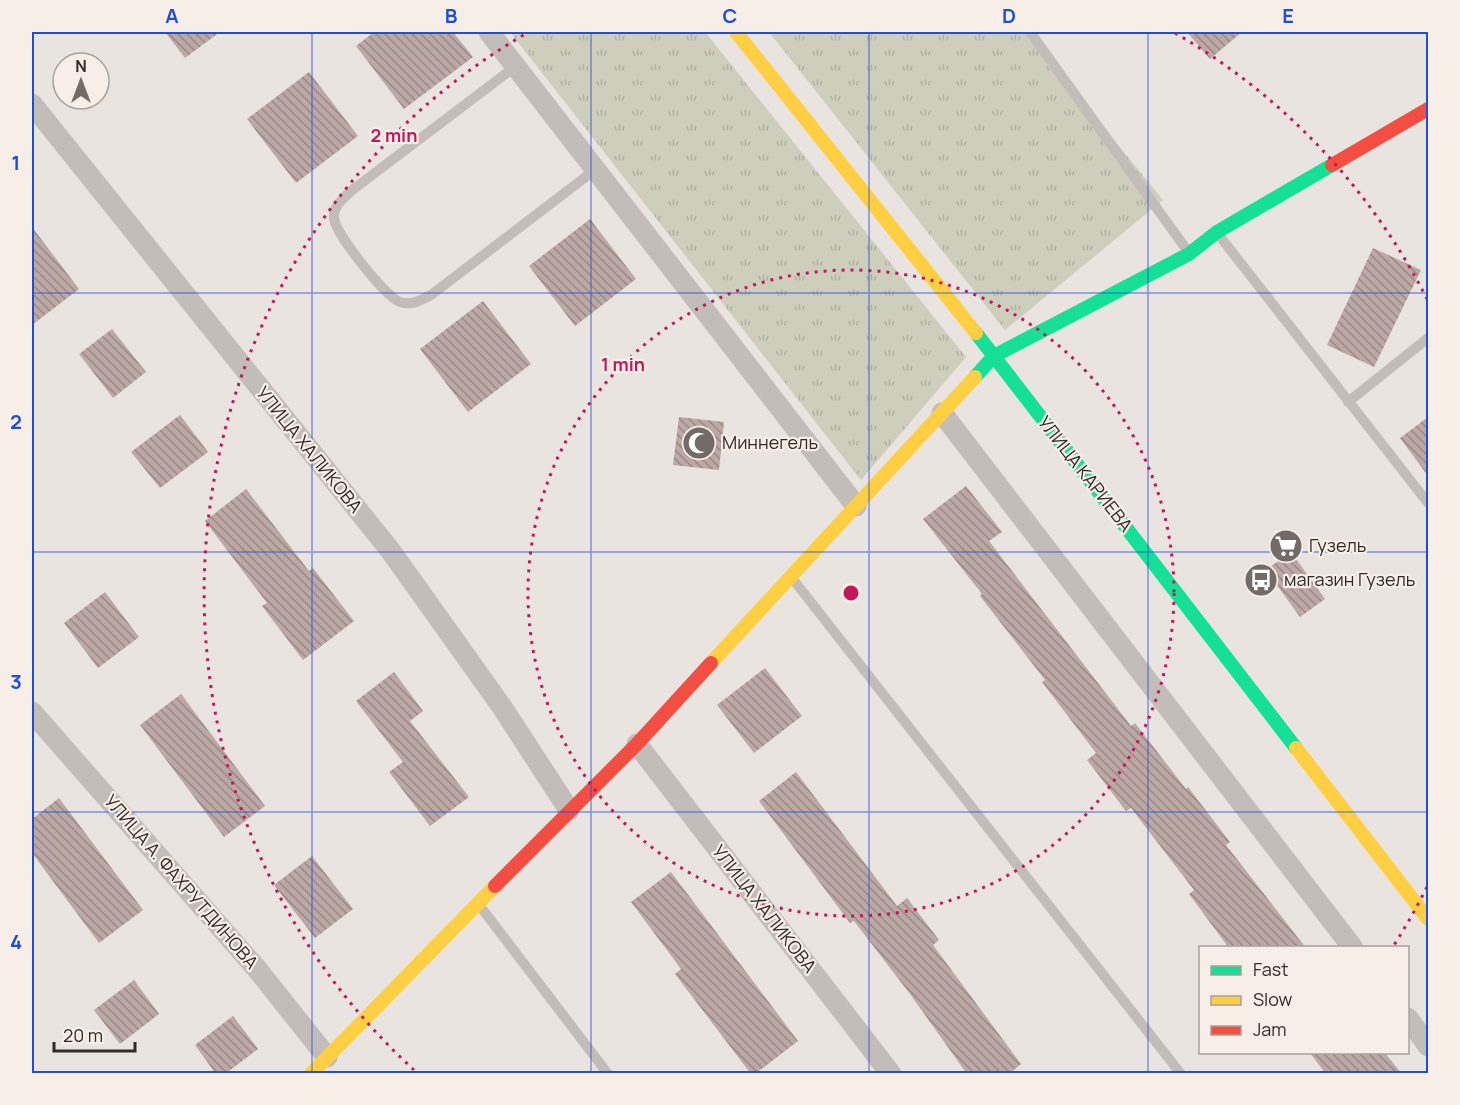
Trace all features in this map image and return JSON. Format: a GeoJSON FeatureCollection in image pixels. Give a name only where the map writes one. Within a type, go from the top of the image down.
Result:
{"type":"FeatureCollection","features":[{"type":"Feature","properties":{"kind":"street"},"geometry":{"type":"LineString","coordinates":[[489,32],[856,506]]}},
{"type":"Feature","properties":{"kind":"street","name":"УЛИЦА КАРИЕВА"},"geometry":{"type":"LineString","coordinates":[[736,32],[994,356],[1428,920]]}},
{"type":"Feature","properties":{"kind":"street","name":"УЛИЦА ХАЛИКОВА"},"geometry":{"type":"LineString","coordinates":[[32,104],[390,550],[502,707],[568,810]]}},
{"type":"Feature","properties":{"kind":"street"},"geometry":{"type":"LineString","coordinates":[[311,1074],[568,810],[637,744],[994,356],[1189,254],[1216,232],[1428,109]]}},
{"type":"Feature","properties":{"kind":"street"},"geometry":{"type":"LineString","coordinates":[[942,413],[1351,946]]}},
{"type":"Feature","properties":{"kind":"street","name":"УЛИЦА А. ФАХРУТДИНОВА"},"geometry":{"type":"LineString","coordinates":[[32,712],[257,969],[327,1057]]}},
{"type":"Feature","properties":{"kind":"street","name":"УЛИЦА ХАЛИКОВА"},"geometry":{"type":"LineString","coordinates":[[637,744],[891,1074]]}},
{"type":"Feature","properties":{"kind":"street"},"geometry":{"type":"LineString","coordinates":[[1409,1021],[1428,1046]]}},
{"type":"Feature","properties":{"kind":"lane"},"geometry":{"type":"LineString","coordinates":[[1030,32],[1189,254]]}},
{"type":"Feature","properties":{"kind":"lane"},"geometry":{"type":"LineString","coordinates":[[516,66],[351,191],[338,204],[334,218],[338,227],[367,268],[387,293],[399,302],[412,304],[431,295],[596,169]]}},
{"type":"Feature","properties":{"kind":"lane"},"geometry":{"type":"LineString","coordinates":[[1216,232],[1428,503]]}},
{"type":"Feature","properties":{"kind":"lane"},"geometry":{"type":"LineString","coordinates":[[1348,402],[1428,338]]}},
{"type":"Feature","properties":{"kind":"lane"},"geometry":{"type":"LineString","coordinates":[[790,576],[1180,1074]]}},
{"type":"Feature","properties":{"kind":"lane"},"geometry":{"type":"LineString","coordinates":[[477,903],[608,1074]]}},
{"type":"Feature","properties":{"kind":"green space"},"geometry":{"type":"Polygon","coordinates":[[[510,32],[705,32],[966,357],[861,480],[510,32]]]}},
{"type":"Feature","properties":{"kind":"green space"},"geometry":{"type":"Polygon","coordinates":[[[769,32],[1026,32],[1163,200],[1005,330],[769,32]]]}},
{"type":"Feature","properties":{"kind":"building"},"geometry":{"type":"Polygon","coordinates":[[[165,32],[220,32],[185,58],[165,32]]]}},
{"type":"Feature","properties":{"kind":"building"},"geometry":{"type":"Polygon","coordinates":[[[374,32],[453,32],[473,57],[404,109],[356,46],[374,32]]]}},
{"type":"Feature","properties":{"kind":"building"},"geometry":{"type":"Polygon","coordinates":[[[1187,32],[1242,32],[1210,59],[1187,32]]]}},
{"type":"Feature","properties":{"kind":"building"},"geometry":{"type":"Polygon","coordinates":[[[309,72],[358,136],[296,183],[247,119],[309,72]]]}},
{"type":"Feature","properties":{"kind":"building"},"geometry":{"type":"Polygon","coordinates":[[[590,219],[636,279],[575,326],[529,266],[590,219]]]}},
{"type":"Feature","properties":{"kind":"building"},"geometry":{"type":"Polygon","coordinates":[[[32,227],[79,289],[32,325],[32,227]]]}},
{"type":"Feature","properties":{"kind":"building"},"geometry":{"type":"Polygon","coordinates":[[[1373,248],[1421,270],[1374,367],[1327,345],[1373,248]]]}},
{"type":"Feature","properties":{"kind":"building"},"geometry":{"type":"Polygon","coordinates":[[[483,301],[531,364],[468,412],[420,349],[483,301]]]}},
{"type":"Feature","properties":{"kind":"building"},"geometry":{"type":"Polygon","coordinates":[[[112,329],[146,372],[113,398],[79,354],[112,329]]]}},
{"type":"Feature","properties":{"kind":"building"},"geometry":{"type":"Polygon","coordinates":[[[180,415],[208,452],[160,488],[131,452],[180,415]]]}},
{"type":"Feature","properties":{"kind":"building","name":"Миннегель"},"geometry":{"type":"Polygon","coordinates":[[[679,417],[724,422],[719,470],[673,465],[679,417]]]}},
{"type":"Feature","properties":{"kind":"building"},"geometry":{"type":"Polygon","coordinates":[[[1428,417],[1428,476],[1400,438],[1428,417]]]}},
{"type":"Feature","properties":{"kind":"building"},"geometry":{"type":"Polygon","coordinates":[[[966,486],[1002,532],[989,541],[1131,726],[1135,723],[1186,789],[1188,787],[1230,842],[1226,845],[1304,946],[1228,946],[1189,894],[1194,890],[1131,808],[1126,811],[1087,760],[1096,753],[1042,682],[1045,680],[980,596],[982,594],[923,519],[966,486]]]}},
{"type":"Feature","properties":{"kind":"building"},"geometry":{"type":"Polygon","coordinates":[[[246,489],[309,571],[313,568],[354,621],[303,660],[262,606],[267,603],[205,521],[246,489]]]}},
{"type":"Feature","properties":{"kind":"building"},"geometry":{"type":"Polygon","coordinates":[[[1291,552],[1325,599],[1300,617],[1266,570],[1291,552]]]}},
{"type":"Feature","properties":{"kind":"building"},"geometry":{"type":"Polygon","coordinates":[[[105,592],[139,637],[98,668],[64,623],[105,592]]]}},
{"type":"Feature","properties":{"kind":"building"},"geometry":{"type":"Polygon","coordinates":[[[765,668],[802,716],[754,753],[717,705],[765,668]]]}},
{"type":"Feature","properties":{"kind":"building"},"geometry":{"type":"Polygon","coordinates":[[[394,672],[423,711],[410,721],[469,797],[430,826],[389,772],[403,762],[356,701],[394,672]]]}},
{"type":"Feature","properties":{"kind":"building"},"geometry":{"type":"Polygon","coordinates":[[[181,694],[265,806],[224,837],[140,725],[181,694]]]}},
{"type":"Feature","properties":{"kind":"building"},"geometry":{"type":"Polygon","coordinates":[[[796,772],[897,906],[907,898],[939,940],[933,945],[1021,1064],[1009,1074],[967,1074],[910,994],[854,921],[850,923],[759,801],[796,772]]]}},
{"type":"Feature","properties":{"kind":"building"},"geometry":{"type":"Polygon","coordinates":[[[59,798],[143,910],[99,943],[32,853],[32,819],[59,798]]]}},
{"type":"Feature","properties":{"kind":"building"},"geometry":{"type":"Polygon","coordinates":[[[312,856],[353,909],[315,938],[274,885],[312,856]]]}},
{"type":"Feature","properties":{"kind":"building"},"geometry":{"type":"Polygon","coordinates":[[[671,872],[798,1041],[755,1074],[751,1074],[675,974],[681,969],[631,902],[671,872]]]}},
{"type":"Feature","properties":{"kind":"building"},"geometry":{"type":"Polygon","coordinates":[[[134,980],[159,1014],[120,1044],[94,1010],[134,980]]]}},
{"type":"Feature","properties":{"kind":"building"},"geometry":{"type":"Polygon","coordinates":[[[233,1016],[258,1049],[225,1074],[216,1074],[195,1045],[233,1016]]]}},
{"type":"Feature","properties":{"kind":"building"},"geometry":{"type":"Polygon","coordinates":[[[1311,1054],[1386,1054],[1402,1074],[1326,1074],[1311,1054]]]}},
{"type":"Feature","properties":{"kind":"traffic: fast"},"geometry":{"type":"LineString","coordinates":[[975,377],[994,356],[1189,254],[1217,232],[1332,165]]}},
{"type":"Feature","properties":{"kind":"traffic: fast"},"geometry":{"type":"LineString","coordinates":[[976,333],[1296,748]]}},
{"type":"Feature","properties":{"kind":"traffic: slow"},"geometry":{"type":"LineString","coordinates":[[736,32],[976,333]]}},
{"type":"Feature","properties":{"kind":"traffic: slow"},"geometry":{"type":"LineString","coordinates":[[711,663],[975,377]]}},
{"type":"Feature","properties":{"kind":"traffic: slow"},"geometry":{"type":"LineString","coordinates":[[1296,748],[1428,919]]}},
{"type":"Feature","properties":{"kind":"traffic: slow"},"geometry":{"type":"LineString","coordinates":[[311,1074],[495,886]]}},
{"type":"Feature","properties":{"kind":"traffic: jam"},"geometry":{"type":"LineString","coordinates":[[1332,165],[1428,109]]}},
{"type":"Feature","properties":{"kind":"traffic: jam"},"geometry":{"type":"LineString","coordinates":[[495,886],[637,744],[711,663]]}},
{"type":"Feature","properties":{"kind":"place","name":"Миннегель"},"geometry":{"type":"Point","coordinates":[699,443]}},
{"type":"Feature","properties":{"kind":"place","name":"Гузель"},"geometry":{"type":"Point","coordinates":[1286,546]}},
{"type":"Feature","properties":{"kind":"place","name":"магазин Гузель"},"geometry":{"type":"Point","coordinates":[1261,580]}}]}
